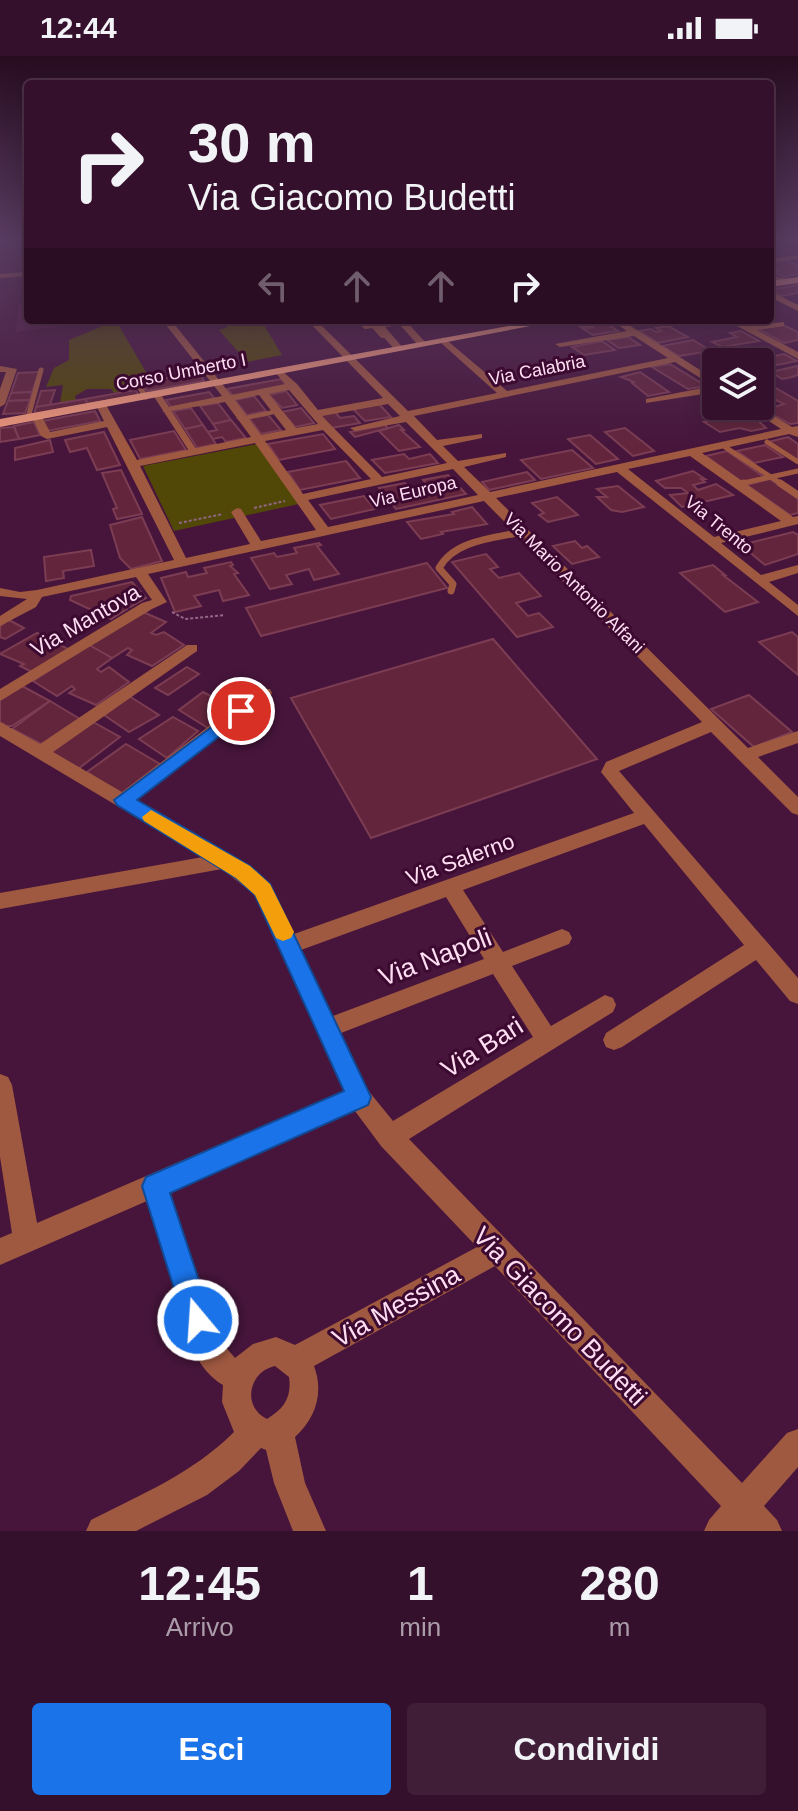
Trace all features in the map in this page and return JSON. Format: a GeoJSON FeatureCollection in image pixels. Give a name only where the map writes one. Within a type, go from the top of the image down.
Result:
{"type":"FeatureCollection","features":[{"type":"Feature","properties":{"kind":"main road","name":"Corso Umberto I"},"geometry":{"type":"LineString","coordinates":[[0,423],[349,359],[516,324]]}},
{"type":"Feature","properties":{"kind":"street"},"geometry":{"type":"LineString","coordinates":[[169,324],[199,358],[324,531]]}},
{"type":"Feature","properties":{"kind":"street","name":"Via Mario Antonio Alfani"},"geometry":{"type":"LineString","coordinates":[[315,324],[798,808]]}},
{"type":"Feature","properties":{"kind":"street"},"geometry":{"type":"LineString","coordinates":[[386,324],[378,325],[399,349]]}},
{"type":"Feature","properties":{"kind":"street"},"geometry":{"type":"LineString","coordinates":[[404,324],[422,344]]}},
{"type":"Feature","properties":{"kind":"street"},"geometry":{"type":"LineString","coordinates":[[621,324],[702,377]]}},
{"type":"Feature","properties":{"kind":"street"},"geometry":{"type":"LineString","coordinates":[[741,324],[798,356]]}},
{"type":"Feature","properties":{"kind":"street"},"geometry":{"type":"LineString","coordinates":[[774,324],[781,324]]}},
{"type":"Feature","properties":{"kind":"street"},"geometry":{"type":"LineString","coordinates":[[560,344],[635,333]]}},
{"type":"Feature","properties":{"kind":"street"},"geometry":{"type":"LineString","coordinates":[[443,340],[503,393]]}},
{"type":"Feature","properties":{"kind":"street","name":"Via Calabria"},"geometry":{"type":"LineString","coordinates":[[355,428],[503,393],[676,359]]}},
{"type":"Feature","properties":{"kind":"street"},"geometry":{"type":"LineString","coordinates":[[0,369],[12,369],[0,404]]}},
{"type":"Feature","properties":{"kind":"street"},"geometry":{"type":"LineString","coordinates":[[280,372],[325,426],[379,481]]}},
{"type":"Feature","properties":{"kind":"street"},"geometry":{"type":"LineString","coordinates":[[167,410],[293,386]]}},
{"type":"Feature","properties":{"kind":"street"},"geometry":{"type":"LineString","coordinates":[[650,401],[702,389]]}},
{"type":"Feature","properties":{"kind":"street"},"geometry":{"type":"LineString","coordinates":[[262,392],[293,432]]}},
{"type":"Feature","properties":{"kind":"street"},"geometry":{"type":"LineString","coordinates":[[152,396],[167,410],[194,452]]}},
{"type":"Feature","properties":{"kind":"street"},"geometry":{"type":"LineString","coordinates":[[240,418],[277,411],[313,410],[391,400]]}},
{"type":"Feature","properties":{"kind":"street"},"geometry":{"type":"LineString","coordinates":[[101,405],[181,561]]}},
{"type":"Feature","properties":{"kind":"street"},"geometry":{"type":"LineString","coordinates":[[32,418],[47,436],[110,423]]}},
{"type":"Feature","properties":{"kind":"street"},"geometry":{"type":"LineString","coordinates":[[774,420],[795,432]]}},
{"type":"Feature","properties":{"kind":"street"},"geometry":{"type":"LineString","coordinates":[[133,464],[325,426]]}},
{"type":"Feature","properties":{"kind":"street","name":"Via Europa"},"geometry":{"type":"LineString","coordinates":[[37,594],[485,495],[795,432]]}},
{"type":"Feature","properties":{"kind":"street"},"geometry":{"type":"LineString","coordinates":[[434,444],[478,436]]}},
{"type":"Feature","properties":{"kind":"street"},"geometry":{"type":"LineString","coordinates":[[691,451],[795,521]]}},
{"type":"Feature","properties":{"kind":"street"},"geometry":{"type":"LineString","coordinates":[[301,498],[502,455]]}},
{"type":"Feature","properties":{"kind":"street","name":"Via Trento"},"geometry":{"type":"LineString","coordinates":[[618,467],[798,612]]}},
{"type":"Feature","properties":{"kind":"street"},"geometry":{"type":"LineString","coordinates":[[237,512],[257,545]]}},
{"type":"Feature","properties":{"kind":"street"},"geometry":{"type":"LineString","coordinates":[[711,542],[795,521]]}},
{"type":"Feature","properties":{"kind":"street"},"geometry":{"type":"LineString","coordinates":[[759,580],[798,569]]}},
{"type":"Feature","properties":{"kind":"street","name":"Via Mantova"},"geometry":{"type":"LineString","coordinates":[[0,696],[147,606],[160,602],[139,570]]}},
{"type":"Feature","properties":{"kind":"street"},"geometry":{"type":"LineString","coordinates":[[0,592],[20,596],[37,594]]}},
{"type":"Feature","properties":{"kind":"street"},"geometry":{"type":"LineString","coordinates":[[0,622],[31,604],[37,594]]}},
{"type":"Feature","properties":{"kind":"street"},"geometry":{"type":"LineString","coordinates":[[41,752],[192,648]]}},
{"type":"Feature","properties":{"kind":"street"},"geometry":{"type":"LineString","coordinates":[[124,800],[264,693]]}},
{"type":"Feature","properties":{"kind":"street"},"geometry":{"type":"LineString","coordinates":[[714,724],[612,766],[610,772],[798,994]]}},
{"type":"Feature","properties":{"kind":"street","name":"Via Giacomo Budetti"},"geometry":{"type":"LineString","coordinates":[[0,728],[225,861],[263,890],[359,1097],[390,1137],[766,1531]]}},
{"type":"Feature","properties":{"kind":"street"},"geometry":{"type":"LineString","coordinates":[[745,755],[798,737]]}},
{"type":"Feature","properties":{"kind":"street","name":"Via Salerno"},"geometry":{"type":"LineString","coordinates":[[289,945],[647,816]]}},
{"type":"Feature","properties":{"kind":"street"},"geometry":{"type":"LineString","coordinates":[[0,901],[225,861]]}},
{"type":"Feature","properties":{"kind":"street"},"geometry":{"type":"LineString","coordinates":[[451,888],[547,1040]]}},
{"type":"Feature","properties":{"kind":"street","name":"Via Napoli"},"geometry":{"type":"LineString","coordinates":[[328,1028],[562,938]]}},
{"type":"Feature","properties":{"kind":"street"},"geometry":{"type":"LineString","coordinates":[[614,1040],[758,947]]}},
{"type":"Feature","properties":{"kind":"street","name":"Via Bari"},"geometry":{"type":"LineString","coordinates":[[390,1137],[605,1005]]}},
{"type":"Feature","properties":{"kind":"street"},"geometry":{"type":"LineString","coordinates":[[0,1085],[27,1241]]}},
{"type":"Feature","properties":{"kind":"street"},"geometry":{"type":"LineString","coordinates":[[0,1252],[359,1097]]}},
{"type":"Feature","properties":{"kind":"street"},"geometry":{"type":"LineString","coordinates":[[155,1186],[206,1347],[227,1371],[239,1377]]}},
{"type":"Feature","properties":{"kind":"street","name":"Via Messina"},"geometry":{"type":"LineString","coordinates":[[295,1361],[496,1251]]}},
{"type":"Feature","properties":{"kind":"street"},"geometry":{"type":"LineString","coordinates":[[102,1531],[196,1484],[267,1432],[290,1424],[303,1399],[304,1385],[295,1361],[276,1351],[254,1358],[239,1377],[235,1404],[246,1425],[267,1432],[296,1506],[310,1531]]}},
{"type":"Feature","properties":{"kind":"street"},"geometry":{"type":"LineString","coordinates":[[720,1531],[798,1444]]}},
{"type":"Feature","properties":{"kind":"lane"},"geometry":{"type":"LineString","coordinates":[[362,324],[365,327],[373,326],[382,336],[387,336]]}},
{"type":"Feature","properties":{"kind":"lane"},"geometry":{"type":"LineString","coordinates":[[32,418],[41,370]]}},
{"type":"Feature","properties":{"kind":"lane"},"geometry":{"type":"LineString","coordinates":[[136,382],[152,396]]}},
{"type":"Feature","properties":{"kind":"lane"},"geometry":{"type":"LineString","coordinates":[[767,442],[798,462]]}},
{"type":"Feature","properties":{"kind":"lane"},"geometry":{"type":"LineString","coordinates":[[722,445],[796,494]]}},
{"type":"Feature","properties":{"kind":"lane"},"geometry":{"type":"LineString","coordinates":[[739,484],[798,471]]}},
{"type":"Feature","properties":{"kind":"lane"},"geometry":{"type":"LineString","coordinates":[[451,591],[453,584],[439,568],[445,556],[460,548],[522,532]]}},
{"type":"Feature","properties":{"kind":"path"},"geometry":{"type":"LineString","coordinates":[[160,602],[173,614],[185,619],[225,615]]}},
{"type":"Feature","properties":{"kind":"shaded area"},"geometry":{"type":"Polygon","coordinates":[[[18,309],[24,309],[24,324],[79,324],[16,332],[18,309]]]}},
{"type":"Feature","properties":{"kind":"shaded area"},"geometry":{"type":"Polygon","coordinates":[[[108,324],[118,324],[150,379],[137,381],[141,387],[114,393],[111,389],[87,389],[75,396],[76,400],[60,403],[63,385],[46,387],[54,368],[69,360],[69,340],[108,324]]]}},
{"type":"Feature","properties":{"kind":"shaded area"},"geometry":{"type":"Polygon","coordinates":[[[225,324],[263,324],[282,355],[247,362],[219,330],[228,327],[225,324]]]}},
{"type":"Feature","properties":{"kind":"shaded area"},"geometry":{"type":"Polygon","coordinates":[[[257,444],[299,504],[174,531],[143,466],[257,444]]]}},
{"type":"Feature","properties":{"kind":"building"},"geometry":{"type":"Polygon","coordinates":[[[576,324],[607,324],[618,331],[593,335],[583,329],[594,327],[576,324]]]}},
{"type":"Feature","properties":{"kind":"building"},"geometry":{"type":"Polygon","coordinates":[[[783,325],[798,332],[798,340],[784,343],[758,329],[783,325]]]}},
{"type":"Feature","properties":{"kind":"building"},"geometry":{"type":"Polygon","coordinates":[[[668,326],[688,337],[658,343],[639,331],[651,329],[656,332],[661,331],[656,328],[668,326]]]}},
{"type":"Feature","properties":{"kind":"building"},"geometry":{"type":"Polygon","coordinates":[[[741,331],[759,341],[722,347],[712,342],[737,337],[730,333],[741,331]]]}},
{"type":"Feature","properties":{"kind":"building"},"geometry":{"type":"Polygon","coordinates":[[[628,337],[640,345],[619,348],[607,340],[628,337]]]}},
{"type":"Feature","properties":{"kind":"building"},"geometry":{"type":"Polygon","coordinates":[[[693,340],[706,348],[702,348],[702,352],[679,356],[662,346],[693,340]]]}},
{"type":"Feature","properties":{"kind":"building"},"geometry":{"type":"Polygon","coordinates":[[[602,341],[615,350],[584,355],[572,347],[602,341]]]}},
{"type":"Feature","properties":{"kind":"building"},"geometry":{"type":"Polygon","coordinates":[[[784,354],[797,361],[777,365],[774,356],[784,354]]]}},
{"type":"Feature","properties":{"kind":"building"},"geometry":{"type":"Polygon","coordinates":[[[670,364],[702,384],[702,387],[688,389],[652,367],[670,364]]]}},
{"type":"Feature","properties":{"kind":"building"},"geometry":{"type":"Polygon","coordinates":[[[798,366],[798,375],[792,377],[782,379],[774,371],[798,366]]]}},
{"type":"Feature","properties":{"kind":"building"},"geometry":{"type":"Polygon","coordinates":[[[39,372],[32,392],[11,393],[18,373],[39,372]]]}},
{"type":"Feature","properties":{"kind":"building"},"geometry":{"type":"Polygon","coordinates":[[[199,372],[204,381],[147,391],[139,383],[199,372]]]}},
{"type":"Feature","properties":{"kind":"building"},"geometry":{"type":"Polygon","coordinates":[[[640,372],[669,392],[648,396],[634,382],[621,377],[640,372]]]}},
{"type":"Feature","properties":{"kind":"building"},"geometry":{"type":"Polygon","coordinates":[[[281,379],[288,386],[233,396],[227,389],[281,379]]]}},
{"type":"Feature","properties":{"kind":"building"},"geometry":{"type":"Polygon","coordinates":[[[774,387],[798,401],[798,423],[790,424],[774,415],[774,407],[784,404],[776,400],[774,387]]]}},
{"type":"Feature","properties":{"kind":"building"},"geometry":{"type":"Polygon","coordinates":[[[55,390],[49,407],[36,407],[41,391],[55,390]]]}},
{"type":"Feature","properties":{"kind":"building"},"geometry":{"type":"Polygon","coordinates":[[[135,390],[139,395],[88,404],[85,399],[135,390]]]}},
{"type":"Feature","properties":{"kind":"building"},"geometry":{"type":"Polygon","coordinates":[[[286,391],[297,405],[282,408],[269,395],[286,391]]]}},
{"type":"Feature","properties":{"kind":"building"},"geometry":{"type":"Polygon","coordinates":[[[32,392],[30,400],[8,401],[11,393],[32,392]]]}},
{"type":"Feature","properties":{"kind":"building"},"geometry":{"type":"Polygon","coordinates":[[[209,392],[215,399],[171,407],[166,400],[209,392]]]}},
{"type":"Feature","properties":{"kind":"building"},"geometry":{"type":"Polygon","coordinates":[[[254,396],[266,411],[247,415],[235,400],[254,396]]]}},
{"type":"Feature","properties":{"kind":"building"},"geometry":{"type":"Polygon","coordinates":[[[85,399],[88,404],[34,414],[36,407],[85,399]]]}},
{"type":"Feature","properties":{"kind":"building"},"geometry":{"type":"Polygon","coordinates":[[[30,400],[25,413],[3,414],[8,401],[30,400]]]}},
{"type":"Feature","properties":{"kind":"building"},"geometry":{"type":"Polygon","coordinates":[[[218,403],[231,420],[213,424],[200,406],[218,403]]]}},
{"type":"Feature","properties":{"kind":"building"},"geometry":{"type":"Polygon","coordinates":[[[379,404],[391,417],[365,421],[353,409],[379,404]]]}},
{"type":"Feature","properties":{"kind":"building"},"geometry":{"type":"Polygon","coordinates":[[[191,408],[203,425],[185,429],[173,411],[191,408]]]}},
{"type":"Feature","properties":{"kind":"building"},"geometry":{"type":"Polygon","coordinates":[[[301,408],[314,423],[295,427],[282,412],[301,408]]]}},
{"type":"Feature","properties":{"kind":"building"},"geometry":{"type":"Polygon","coordinates":[[[95,411],[100,421],[47,431],[42,421],[95,411]]]}},
{"type":"Feature","properties":{"kind":"building"},"geometry":{"type":"Polygon","coordinates":[[[335,412],[340,418],[354,416],[360,423],[331,428],[320,415],[335,412]]]}},
{"type":"Feature","properties":{"kind":"building"},"geometry":{"type":"Polygon","coordinates":[[[268,415],[281,430],[261,434],[249,418],[268,415]]]}},
{"type":"Feature","properties":{"kind":"building"},"geometry":{"type":"Polygon","coordinates":[[[231,420],[246,438],[226,442],[222,437],[213,439],[207,432],[217,430],[213,424],[231,420]]]}},
{"type":"Feature","properties":{"kind":"building"},"geometry":{"type":"Polygon","coordinates":[[[758,420],[766,428],[720,432],[704,422],[758,420]]]}},
{"type":"Feature","properties":{"kind":"building"},"geometry":{"type":"Polygon","coordinates":[[[34,422],[40,435],[19,439],[14,426],[34,422]]]}},
{"type":"Feature","properties":{"kind":"building"},"geometry":{"type":"Polygon","coordinates":[[[203,425],[216,444],[197,448],[185,429],[203,425]]]}},
{"type":"Feature","properties":{"kind":"building"},"geometry":{"type":"Polygon","coordinates":[[[385,425],[388,428],[355,437],[350,432],[385,425]]]}},
{"type":"Feature","properties":{"kind":"building"},"geometry":{"type":"Polygon","coordinates":[[[399,425],[420,447],[399,451],[379,431],[399,425]]]}},
{"type":"Feature","properties":{"kind":"building"},"geometry":{"type":"Polygon","coordinates":[[[14,427],[19,439],[0,442],[0,428],[14,427]]]}},
{"type":"Feature","properties":{"kind":"building"},"geometry":{"type":"Polygon","coordinates":[[[625,428],[654,451],[633,456],[605,432],[625,428]]]}},
{"type":"Feature","properties":{"kind":"building"},"geometry":{"type":"Polygon","coordinates":[[[174,431],[186,450],[140,459],[130,440],[174,431]]]}},
{"type":"Feature","properties":{"kind":"building"},"geometry":{"type":"Polygon","coordinates":[[[104,432],[120,465],[97,470],[87,448],[70,452],[65,440],[104,432]]]}},
{"type":"Feature","properties":{"kind":"building"},"geometry":{"type":"Polygon","coordinates":[[[323,434],[335,449],[279,460],[268,444],[323,434]]]}},
{"type":"Feature","properties":{"kind":"building"},"geometry":{"type":"Polygon","coordinates":[[[590,435],[618,459],[596,464],[568,439],[590,435]]]}},
{"type":"Feature","properties":{"kind":"building"},"geometry":{"type":"Polygon","coordinates":[[[788,437],[798,444],[798,461],[768,442],[788,437]]]}},
{"type":"Feature","properties":{"kind":"building"},"geometry":{"type":"Polygon","coordinates":[[[50,440],[53,452],[15,460],[15,448],[50,440]]]}},
{"type":"Feature","properties":{"kind":"building"},"geometry":{"type":"Polygon","coordinates":[[[765,445],[783,457],[754,463],[737,451],[765,445]]]}},
{"type":"Feature","properties":{"kind":"building"},"geometry":{"type":"Polygon","coordinates":[[[572,450],[593,468],[541,479],[521,460],[572,450]]]}},
{"type":"Feature","properties":{"kind":"building"},"geometry":{"type":"Polygon","coordinates":[[[727,451],[764,477],[742,482],[706,456],[727,451]]]}},
{"type":"Feature","properties":{"kind":"building"},"geometry":{"type":"Polygon","coordinates":[[[404,454],[409,459],[430,454],[438,463],[385,473],[372,460],[404,454]]]}},
{"type":"Feature","properties":{"kind":"building"},"geometry":{"type":"Polygon","coordinates":[[[346,461],[360,478],[300,490],[288,472],[346,461]]]}},
{"type":"Feature","properties":{"kind":"building"},"geometry":{"type":"Polygon","coordinates":[[[121,470],[142,514],[117,519],[113,509],[117,508],[102,473],[121,470]]]}},
{"type":"Feature","properties":{"kind":"building"},"geometry":{"type":"Polygon","coordinates":[[[693,471],[705,479],[701,479],[705,482],[693,485],[698,490],[716,484],[733,495],[682,507],[670,495],[688,493],[681,488],[665,488],[656,481],[693,471]]]}},
{"type":"Feature","properties":{"kind":"building"},"geometry":{"type":"Polygon","coordinates":[[[527,472],[535,480],[489,490],[482,482],[527,472]]]}},
{"type":"Feature","properties":{"kind":"building"},"geometry":{"type":"Polygon","coordinates":[[[448,475],[466,494],[396,509],[379,488],[405,483],[414,494],[432,490],[423,480],[448,475]]]}},
{"type":"Feature","properties":{"kind":"building"},"geometry":{"type":"Polygon","coordinates":[[[770,479],[798,499],[798,513],[790,515],[747,485],[770,479]]]}},
{"type":"Feature","properties":{"kind":"building"},"geometry":{"type":"Polygon","coordinates":[[[618,486],[644,507],[622,512],[611,510],[597,497],[607,497],[597,489],[618,486]]]}},
{"type":"Feature","properties":{"kind":"building"},"geometry":{"type":"Polygon","coordinates":[[[364,496],[375,509],[331,519],[320,505],[364,496]]]}},
{"type":"Feature","properties":{"kind":"building"},"geometry":{"type":"Polygon","coordinates":[[[557,497],[578,515],[548,522],[539,515],[544,513],[532,503],[557,497]]]}},
{"type":"Feature","properties":{"kind":"building"},"geometry":{"type":"Polygon","coordinates":[[[472,507],[487,524],[421,539],[407,522],[454,514],[452,512],[472,507]]]}},
{"type":"Feature","properties":{"kind":"building"},"geometry":{"type":"Polygon","coordinates":[[[142,517],[162,561],[131,569],[120,558],[110,525],[142,517]]]}},
{"type":"Feature","properties":{"kind":"building"},"geometry":{"type":"Polygon","coordinates":[[[793,532],[798,535],[798,554],[765,565],[741,545],[793,532]]]}},
{"type":"Feature","properties":{"kind":"building"},"geometry":{"type":"Polygon","coordinates":[[[575,541],[582,548],[587,546],[599,557],[572,564],[553,546],[575,541]]]}},
{"type":"Feature","properties":{"kind":"building"},"geometry":{"type":"Polygon","coordinates":[[[321,545],[317,546],[339,574],[314,580],[309,569],[286,575],[292,584],[270,589],[251,558],[274,553],[277,557],[297,553],[294,548],[321,545]]]}},
{"type":"Feature","properties":{"kind":"building"},"geometry":{"type":"Polygon","coordinates":[[[91,550],[94,566],[63,571],[64,578],[46,581],[44,557],[91,550]]]}},
{"type":"Feature","properties":{"kind":"building"},"geometry":{"type":"Polygon","coordinates":[[[486,554],[498,567],[490,569],[499,578],[519,573],[541,596],[516,603],[528,616],[539,613],[553,627],[517,637],[452,562],[486,554]]]}},
{"type":"Feature","properties":{"kind":"building"},"geometry":{"type":"Polygon","coordinates":[[[231,562],[233,565],[230,566],[238,573],[234,574],[249,595],[223,601],[219,590],[194,596],[201,606],[175,612],[161,578],[186,572],[188,577],[207,573],[204,568],[231,562]]]}},
{"type":"Feature","properties":{"kind":"building"},"geometry":{"type":"Polygon","coordinates":[[[427,563],[447,588],[261,636],[246,608],[427,563]]]}},
{"type":"Feature","properties":{"kind":"building"},"geometry":{"type":"Polygon","coordinates":[[[713,565],[758,602],[725,612],[680,573],[713,565]]]}},
{"type":"Feature","properties":{"kind":"building"},"geometry":{"type":"Polygon","coordinates":[[[132,582],[146,598],[130,607],[117,603],[127,609],[111,619],[70,600],[71,596],[132,582]]]}},
{"type":"Feature","properties":{"kind":"building"},"geometry":{"type":"Polygon","coordinates":[[[143,612],[166,622],[151,633],[164,632],[184,645],[152,666],[127,655],[132,650],[128,648],[112,658],[89,645],[143,612]]]}},
{"type":"Feature","properties":{"kind":"building"},"geometry":{"type":"Polygon","coordinates":[[[9,620],[24,628],[5,639],[0,637],[0,626],[9,620]]]}},
{"type":"Feature","properties":{"kind":"building"},"geometry":{"type":"Polygon","coordinates":[[[792,632],[798,637],[798,675],[759,642],[792,632]]]}},
{"type":"Feature","properties":{"kind":"building"},"geometry":{"type":"Polygon","coordinates":[[[37,633],[68,649],[32,672],[20,666],[24,664],[0,654],[37,633]]]}},
{"type":"Feature","properties":{"kind":"building"},"geometry":{"type":"Polygon","coordinates":[[[493,639],[597,759],[371,838],[291,698],[493,639]]]}},
{"type":"Feature","properties":{"kind":"building"},"geometry":{"type":"Polygon","coordinates":[[[89,645],[112,658],[97,669],[101,672],[109,667],[129,682],[96,705],[69,693],[75,689],[72,686],[57,696],[33,681],[89,645]]]}},
{"type":"Feature","properties":{"kind":"building"},"geometry":{"type":"Polygon","coordinates":[[[187,667],[199,674],[168,695],[155,688],[187,667]]]}},
{"type":"Feature","properties":{"kind":"building"},"geometry":{"type":"Polygon","coordinates":[[[22,686],[50,701],[12,726],[7,726],[0,722],[0,700],[22,686]]]}},
{"type":"Feature","properties":{"kind":"building"},"geometry":{"type":"Polygon","coordinates":[[[203,692],[234,708],[208,728],[179,710],[203,692]]]}},
{"type":"Feature","properties":{"kind":"building"},"geometry":{"type":"Polygon","coordinates":[[[749,695],[792,732],[754,747],[711,709],[749,695]]]}},
{"type":"Feature","properties":{"kind":"building"},"geometry":{"type":"Polygon","coordinates":[[[129,696],[159,715],[129,732],[104,715],[129,696]]]}},
{"type":"Feature","properties":{"kind":"building"},"geometry":{"type":"Polygon","coordinates":[[[50,701],[80,719],[43,745],[12,729],[50,701]]]}},
{"type":"Feature","properties":{"kind":"building"},"geometry":{"type":"Polygon","coordinates":[[[173,717],[198,731],[167,758],[139,739],[173,717]]]}},
{"type":"Feature","properties":{"kind":"building"},"geometry":{"type":"Polygon","coordinates":[[[93,722],[120,737],[78,769],[51,752],[93,722]]]}},
{"type":"Feature","properties":{"kind":"building"},"geometry":{"type":"Polygon","coordinates":[[[126,744],[160,764],[121,794],[87,772],[126,744]]]}},
{"type":"Feature","properties":{"kind":"slow traffic"},"geometry":{"type":"LineString","coordinates":[[151,817],[243,872],[263,890],[283,932]]}},
{"type":"Feature","properties":{"kind":"route"},"geometry":{"type":"LineString","coordinates":[[198,1320],[155,1186],[359,1097],[263,890],[243,872],[124,800],[241,711]]}}]}
